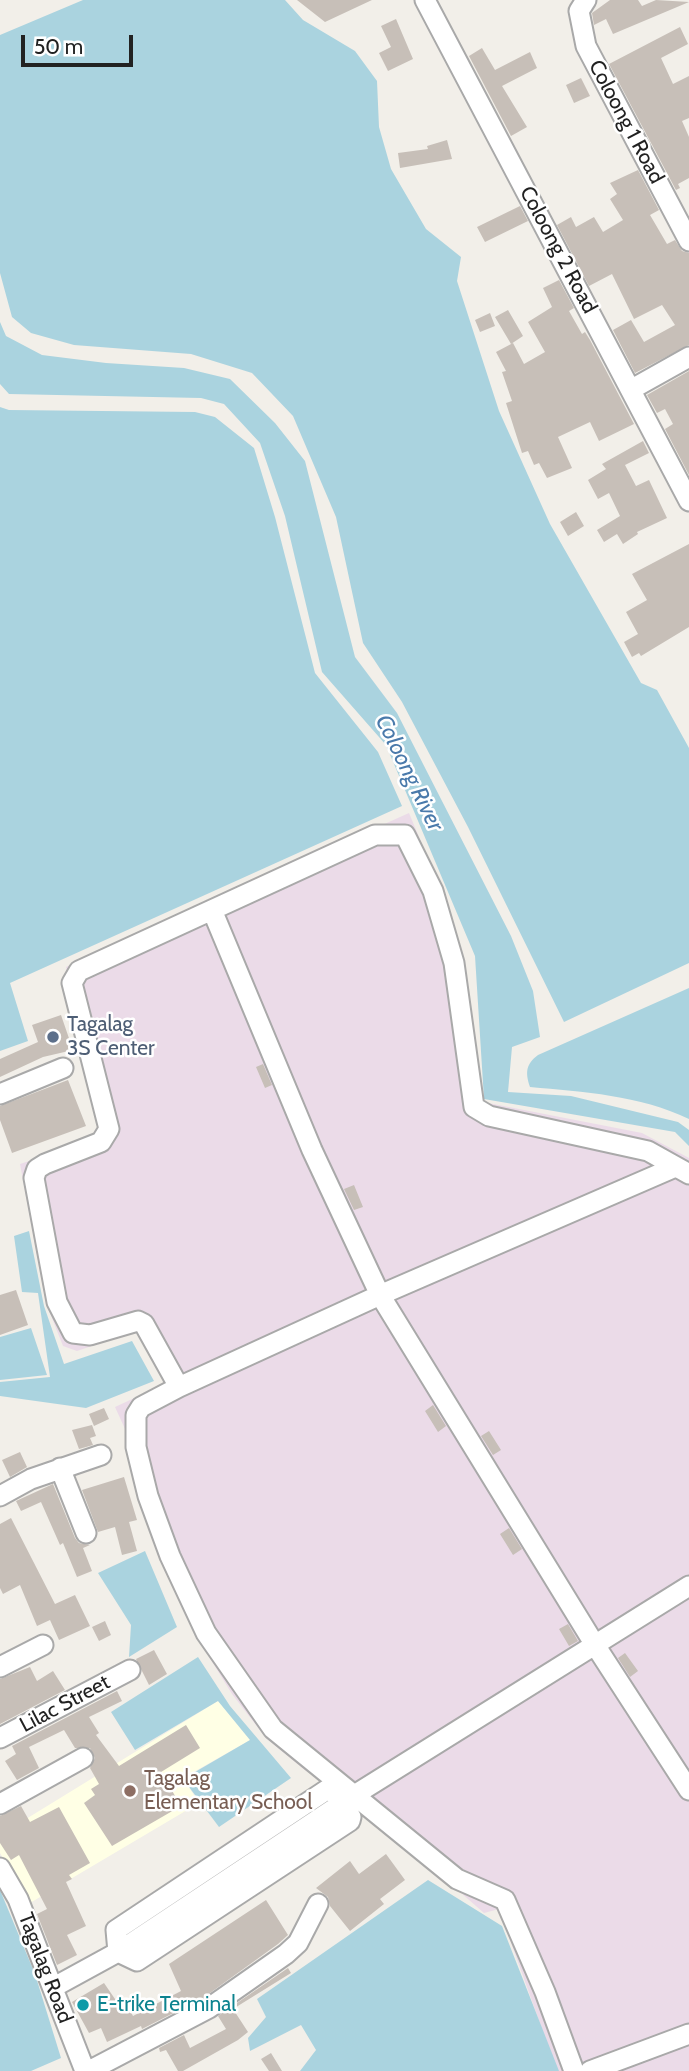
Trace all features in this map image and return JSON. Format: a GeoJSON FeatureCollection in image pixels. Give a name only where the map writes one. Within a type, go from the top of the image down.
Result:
{"type":"FeatureCollection","features":[{"type":"Feature","properties":{"kind":"street","name":"Coloong 2 Road"},"geometry":{"type":"LineString","coordinates":[[425,0],[689,501]]}},
{"type":"Feature","properties":{"kind":"street","name":"Coloong 1 Road"},"geometry":{"type":"LineString","coordinates":[[586,0],[579,11],[586,46],[689,241]]}},
{"type":"Feature","properties":{"kind":"street"},"geometry":{"type":"LineString","coordinates":[[632,389],[689,357]]}},
{"type":"Feature","properties":{"kind":"street"},"geometry":{"type":"LineString","coordinates":[[179,1387],[144,1324],[138,1321],[90,1335],[73,1333],[57,1302],[34,1178],[37,1170],[45,1164],[101,1142],[109,1129],[72,983],[79,971],[375,835],[405,835],[433,891],[454,963],[474,1107],[489,1116],[648,1151],[681,1171]]}},
{"type":"Feature","properties":{"kind":"street"},"geometry":{"type":"LineString","coordinates":[[212,909],[312,1150],[380,1295],[595,1645],[689,1790]]}},
{"type":"Feature","properties":{"kind":"street"},"geometry":{"type":"LineString","coordinates":[[0,1094],[63,1068]]}},
{"type":"Feature","properties":{"kind":"street"},"geometry":{"type":"LineString","coordinates":[[118,1952],[137,1961],[350,1821],[351,1817],[348,1799],[274,1729],[206,1633],[170,1556],[148,1496],[134,1432],[136,1415],[141,1407],[380,1295],[681,1171]]}},
{"type":"Feature","properties":{"kind":"street"},"geometry":{"type":"LineString","coordinates":[[0,1496],[60,1468],[101,1455]]}},
{"type":"Feature","properties":{"kind":"street"},"geometry":{"type":"LineString","coordinates":[[60,1468],[86,1533]]}},
{"type":"Feature","properties":{"kind":"street"},"geometry":{"type":"LineString","coordinates":[[348,1799],[689,1586]]}},
{"type":"Feature","properties":{"kind":"street"},"geometry":{"type":"LineString","coordinates":[[0,1667],[43,1645]]}},
{"type":"Feature","properties":{"kind":"street","name":"Lilac Street"},"geometry":{"type":"LineString","coordinates":[[0,1738],[130,1670]]}},
{"type":"Feature","properties":{"kind":"street"},"geometry":{"type":"LineString","coordinates":[[0,1804],[83,1758]]}},
{"type":"Feature","properties":{"kind":"street"},"geometry":{"type":"LineString","coordinates":[[118,1952],[116,1930],[328,1788],[348,1799],[457,1879],[505,1900],[545,1992],[575,2071]]}},
{"type":"Feature","properties":{"kind":"street","name":"Tagalag Road"},"geometry":{"type":"LineString","coordinates":[[0,1868],[18,1899],[87,2071]]}},
{"type":"Feature","properties":{"kind":"street"},"geometry":{"type":"LineString","coordinates":[[87,2071],[209,2008],[286,1954],[298,1943],[318,1904]]}},
{"type":"Feature","properties":{"kind":"street"},"geometry":{"type":"LineString","coordinates":[[54,1987],[118,1952]]}},
{"type":"Feature","properties":{"kind":"street"},"geometry":{"type":"LineString","coordinates":[[590,2071],[689,2034]]}},
{"type":"Feature","properties":{"kind":"shaded area"},"geometry":{"type":"Polygon","coordinates":[[[409,813],[439,885],[464,960],[473,1079],[483,1102],[642,1133],[689,1158],[689,2071],[557,2071],[499,1909],[484,1913],[344,1791],[306,1771],[266,1738],[232,1694],[192,1629],[135,1488],[136,1453],[115,1407],[169,1382],[140,1330],[77,1351],[63,1346],[46,1303],[20,1164],[104,1136],[66,967],[409,813]]]}},
{"type":"Feature","properties":{"kind":"shaded area","name":"Tagalag Elementary School"},"geometry":{"type":"Polygon","coordinates":[[[218,1701],[250,1740],[183,1778],[199,1803],[30,1903],[0,1853],[0,1835],[218,1701]]]}},
{"type":"Feature","properties":{"kind":"water"},"geometry":{"type":"Polygon","coordinates":[[[83,0],[285,0],[303,20],[355,51],[377,81],[379,127],[391,169],[426,229],[461,257],[457,281],[499,411],[550,524],[641,683],[657,690],[689,748],[689,963],[564,1022],[468,827],[402,702],[363,643],[336,517],[293,416],[252,373],[191,354],[74,345],[31,333],[12,317],[0,273],[0,35],[83,0]]]}},
{"type":"Feature","properties":{"kind":"water","name":"Coloong River"},"geometry":{"type":"Polygon","coordinates":[[[0,322],[6,336],[42,355],[106,363],[184,368],[230,379],[275,423],[305,461],[355,657],[397,713],[511,936],[533,991],[540,1037],[512,1047],[508,1092],[571,1096],[678,1122],[689,1130],[689,1146],[675,1132],[484,1099],[475,956],[386,745],[322,672],[285,516],[260,443],[224,404],[201,398],[9,394],[0,384],[0,322]]]}},
{"type":"Feature","properties":{"kind":"water"},"geometry":{"type":"Polygon","coordinates":[[[0,407],[9,410],[195,412],[215,417],[254,448],[275,517],[315,673],[378,752],[402,806],[10,983],[28,1041],[0,1051],[0,407]]]}},
{"type":"Feature","properties":{"kind":"water"},"geometry":{"type":"Polygon","coordinates":[[[689,988],[689,1119],[631,1100],[530,1087],[528,1069],[538,1055],[689,988]]]}},
{"type":"Feature","properties":{"kind":"water"},"geometry":{"type":"Polygon","coordinates":[[[29,1231],[44,1306],[64,1364],[132,1341],[154,1381],[86,1408],[0,1396],[0,1382],[50,1377],[38,1293],[22,1292],[14,1236],[29,1231]]]}},
{"type":"Feature","properties":{"kind":"water"},"geometry":{"type":"Polygon","coordinates":[[[31,1328],[47,1375],[0,1380],[0,1337],[31,1328]]]}},
{"type":"Feature","properties":{"kind":"water"},"geometry":{"type":"Polygon","coordinates":[[[145,1551],[177,1627],[129,1657],[131,1625],[98,1573],[145,1551]]]}},
{"type":"Feature","properties":{"kind":"water"},"geometry":{"type":"Polygon","coordinates":[[[198,1657],[230,1706],[291,1778],[219,1827],[183,1779],[250,1740],[218,1701],[135,1750],[111,1712],[198,1657]]]}},
{"type":"Feature","properties":{"kind":"water"},"geometry":{"type":"Polygon","coordinates":[[[428,1880],[502,1926],[559,2071],[300,2071],[316,2050],[301,2025],[250,2051],[248,2038],[266,2017],[257,1999],[428,1880]]]}},
{"type":"Feature","properties":{"kind":"water"},"geometry":{"type":"Polygon","coordinates":[[[0,1890],[35,1974],[61,2058],[31,2071],[0,2071],[0,1890]]]}},
{"type":"Feature","properties":{"kind":"building"},"geometry":{"type":"Polygon","coordinates":[[[297,0],[372,0],[325,22],[297,0]]]}},
{"type":"Feature","properties":{"kind":"building"},"geometry":{"type":"Polygon","coordinates":[[[610,0],[638,0],[642,6],[656,0],[689,2],[613,34],[606,19],[594,25],[592,13],[610,0]]]}},
{"type":"Feature","properties":{"kind":"building"},"geometry":{"type":"Polygon","coordinates":[[[396,19],[413,59],[388,71],[379,53],[391,47],[381,26],[396,19]]]}},
{"type":"Feature","properties":{"kind":"building"},"geometry":{"type":"Polygon","coordinates":[[[680,27],[688,44],[661,58],[673,84],[689,76],[689,118],[682,121],[689,137],[689,178],[678,184],[680,188],[676,190],[609,64],[680,27]]]}},
{"type":"Feature","properties":{"kind":"building"},"geometry":{"type":"Polygon","coordinates":[[[482,48],[495,70],[530,52],[537,68],[502,86],[527,127],[511,136],[469,56],[482,48]]]}},
{"type":"Feature","properties":{"kind":"building"},"geometry":{"type":"Polygon","coordinates":[[[581,78],[590,96],[574,103],[566,85],[581,78]]]}},
{"type":"Feature","properties":{"kind":"building"},"geometry":{"type":"Polygon","coordinates":[[[447,140],[452,159],[400,168],[398,153],[428,149],[427,146],[447,140]]]}},
{"type":"Feature","properties":{"kind":"building"},"geometry":{"type":"Polygon","coordinates":[[[638,170],[659,210],[650,215],[667,244],[675,240],[682,251],[689,253],[689,345],[635,373],[613,330],[631,320],[644,342],[675,325],[662,305],[634,319],[612,274],[589,286],[557,225],[571,217],[576,227],[594,217],[603,232],[623,220],[610,199],[617,194],[610,183],[638,170]]]}},
{"type":"Feature","properties":{"kind":"building"},"geometry":{"type":"Polygon","coordinates":[[[520,206],[528,221],[485,242],[477,227],[520,206]]]}},
{"type":"Feature","properties":{"kind":"building"},"geometry":{"type":"Polygon","coordinates":[[[559,280],[574,308],[569,311],[582,334],[585,332],[590,340],[634,424],[599,441],[590,422],[558,437],[572,468],[547,478],[539,463],[534,465],[528,451],[522,453],[506,403],[512,401],[502,372],[506,371],[496,352],[513,343],[524,364],[545,352],[528,322],[552,307],[543,288],[559,280]]]}},
{"type":"Feature","properties":{"kind":"building"},"geometry":{"type":"Polygon","coordinates":[[[508,310],[523,336],[511,344],[495,317],[508,310]]]}},
{"type":"Feature","properties":{"kind":"building"},"geometry":{"type":"Polygon","coordinates":[[[490,313],[495,326],[480,332],[475,320],[490,313]]]}},
{"type":"Feature","properties":{"kind":"building"},"geometry":{"type":"Polygon","coordinates":[[[689,371],[689,475],[665,429],[673,424],[665,409],[657,413],[647,395],[689,371]]]}},
{"type":"Feature","properties":{"kind":"building"},"geometry":{"type":"Polygon","coordinates":[[[643,441],[649,453],[625,465],[636,486],[649,480],[667,518],[637,532],[638,534],[623,544],[617,534],[604,542],[597,530],[620,516],[609,493],[598,499],[588,480],[606,469],[602,464],[643,441]]]}},
{"type":"Feature","properties":{"kind":"building"},"geometry":{"type":"Polygon","coordinates":[[[576,512],[584,526],[568,536],[560,522],[576,512]]]}},
{"type":"Feature","properties":{"kind":"building"},"geometry":{"type":"Polygon","coordinates":[[[689,544],[689,627],[641,656],[639,653],[632,657],[624,642],[638,634],[626,612],[647,600],[632,574],[689,544]]]}},
{"type":"Feature","properties":{"kind":"building","name":"Tagalag 3S Center"},"geometry":{"type":"Polygon","coordinates":[[[61,1015],[73,1050],[43,1057],[0,1077],[0,1059],[38,1042],[32,1025],[61,1015]]]}},
{"type":"Feature","properties":{"kind":"building"},"geometry":{"type":"Polygon","coordinates":[[[263,1064],[272,1085],[265,1088],[256,1067],[263,1064]]]}},
{"type":"Feature","properties":{"kind":"building"},"geometry":{"type":"Polygon","coordinates":[[[68,1080],[86,1126],[12,1153],[0,1120],[0,1106],[68,1080]]]}},
{"type":"Feature","properties":{"kind":"building"},"geometry":{"type":"Polygon","coordinates":[[[354,1185],[363,1207],[354,1210],[344,1189],[354,1185]]]}},
{"type":"Feature","properties":{"kind":"building"},"geometry":{"type":"Polygon","coordinates":[[[16,1290],[28,1325],[0,1335],[0,1295],[16,1290]]]}},
{"type":"Feature","properties":{"kind":"building"},"geometry":{"type":"Polygon","coordinates":[[[433,1405],[446,1426],[438,1432],[425,1411],[433,1405]]]}},
{"type":"Feature","properties":{"kind":"building"},"geometry":{"type":"Polygon","coordinates":[[[104,1408],[109,1419],[94,1426],[89,1414],[104,1408]]]}},
{"type":"Feature","properties":{"kind":"building"},"geometry":{"type":"Polygon","coordinates":[[[92,1425],[96,1436],[90,1438],[93,1445],[79,1449],[72,1430],[92,1425]]]}},
{"type":"Feature","properties":{"kind":"building"},"geometry":{"type":"Polygon","coordinates":[[[489,1431],[501,1450],[493,1455],[481,1436],[489,1431]]]}},
{"type":"Feature","properties":{"kind":"building"},"geometry":{"type":"Polygon","coordinates":[[[20,1452],[27,1467],[10,1477],[2,1460],[20,1452]]]}},
{"type":"Feature","properties":{"kind":"building"},"geometry":{"type":"Polygon","coordinates":[[[124,1477],[137,1520],[129,1522],[137,1551],[122,1555],[115,1527],[98,1532],[82,1490],[124,1477]]]}},
{"type":"Feature","properties":{"kind":"building"},"geometry":{"type":"Polygon","coordinates":[[[53,1484],[75,1538],[79,1543],[90,1545],[83,1548],[92,1571],[77,1577],[41,1502],[21,1511],[16,1501],[53,1484]]]}},
{"type":"Feature","properties":{"kind":"building"},"geometry":{"type":"Polygon","coordinates":[[[11,1518],[55,1604],[75,1595],[90,1626],[59,1640],[50,1620],[37,1626],[20,1585],[3,1594],[0,1588],[0,1524],[11,1518]]]}},
{"type":"Feature","properties":{"kind":"building"},"geometry":{"type":"Polygon","coordinates":[[[509,1528],[522,1549],[513,1555],[500,1534],[509,1528]]]}},
{"type":"Feature","properties":{"kind":"building"},"geometry":{"type":"Polygon","coordinates":[[[105,1621],[111,1635],[99,1641],[92,1627],[105,1621]]]}},
{"type":"Feature","properties":{"kind":"building"},"geometry":{"type":"Polygon","coordinates":[[[568,1624],[578,1641],[569,1646],[559,1629],[568,1624]]]}},
{"type":"Feature","properties":{"kind":"building"},"geometry":{"type":"Polygon","coordinates":[[[154,1650],[167,1674],[149,1685],[136,1659],[154,1650]]]}},
{"type":"Feature","properties":{"kind":"building"},"geometry":{"type":"Polygon","coordinates":[[[625,1653],[638,1671],[630,1677],[618,1658],[625,1653]]]}},
{"type":"Feature","properties":{"kind":"building"},"geometry":{"type":"Polygon","coordinates":[[[30,1667],[37,1681],[53,1671],[65,1690],[0,1724],[0,1679],[30,1667]]]}},
{"type":"Feature","properties":{"kind":"building"},"geometry":{"type":"Polygon","coordinates":[[[117,1691],[122,1701],[89,1717],[99,1733],[96,1735],[119,1766],[186,1725],[200,1748],[161,1772],[181,1806],[112,1846],[84,1803],[95,1795],[91,1789],[99,1784],[90,1768],[95,1758],[90,1748],[75,1748],[64,1730],[29,1747],[39,1768],[17,1780],[5,1761],[16,1754],[12,1746],[117,1691]]]}},
{"type":"Feature","properties":{"kind":"building"},"geometry":{"type":"Polygon","coordinates":[[[21,1806],[30,1822],[59,1807],[90,1863],[69,1875],[72,1879],[66,1882],[86,1926],[67,1935],[77,1955],[57,1965],[37,1914],[47,1909],[19,1855],[11,1860],[0,1843],[0,1816],[21,1806]]]}},
{"type":"Feature","properties":{"kind":"building"},"geometry":{"type":"Polygon","coordinates":[[[386,1854],[405,1880],[380,1899],[384,1904],[350,1931],[330,1906],[328,1897],[316,1888],[350,1861],[359,1874],[386,1854]]]}},
{"type":"Feature","properties":{"kind":"building"},"geometry":{"type":"Polygon","coordinates":[[[266,1900],[288,1935],[278,1944],[203,1998],[142,2029],[141,2026],[107,2042],[101,2028],[89,2033],[72,2002],[104,1983],[115,1999],[122,1995],[133,2016],[181,1991],[169,1964],[266,1900]]]}},
{"type":"Feature","properties":{"kind":"building"},"geometry":{"type":"Polygon","coordinates":[[[288,1968],[291,1973],[233,2009],[248,2032],[238,2040],[183,2071],[178,2071],[166,2050],[160,2052],[159,2048],[184,2035],[190,2048],[226,2029],[218,2016],[288,1968]]]}},
{"type":"Feature","properties":{"kind":"building"},"geometry":{"type":"Polygon","coordinates":[[[271,2053],[282,2071],[269,2071],[261,2059],[271,2053]]]}},
{"type":"Feature","properties":{"kind":"place","name":"Tagalag 3S Center"},"geometry":{"type":"Point","coordinates":[53,1037]}},
{"type":"Feature","properties":{"kind":"place","name":"Tagalag Elementary School"},"geometry":{"type":"Point","coordinates":[130,1791]}},
{"type":"Feature","properties":{"kind":"place","name":"E-trike Terminal"},"geometry":{"type":"Point","coordinates":[83,2005]}}]}
